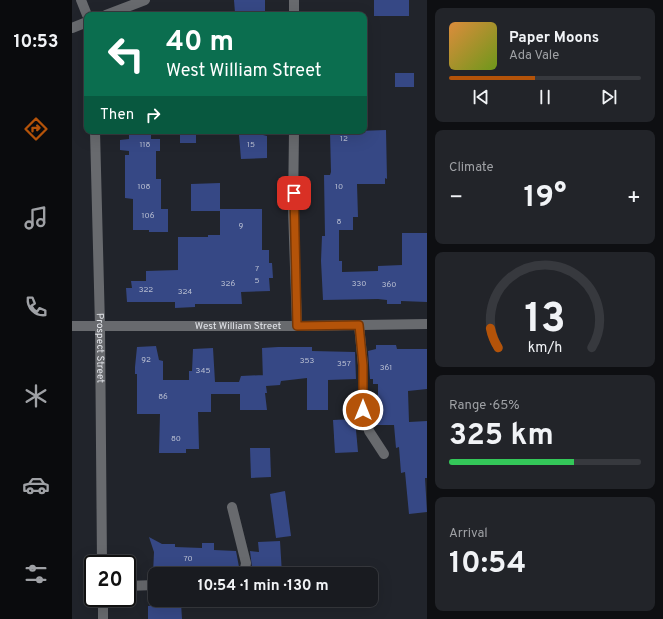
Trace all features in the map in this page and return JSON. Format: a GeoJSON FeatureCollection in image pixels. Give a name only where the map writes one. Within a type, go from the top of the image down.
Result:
{"type":"FeatureCollection","features":[{"type":"Feature","properties":{"kind":"street"},"geometry":{"type":"LineString","coordinates":[[81,0],[86,12]]}},
{"type":"Feature","properties":{"kind":"street"},"geometry":{"type":"LineString","coordinates":[[114,12],[145,0]]}},
{"type":"Feature","properties":{"kind":"street"},"geometry":{"type":"LineString","coordinates":[[294,0],[294,12]]}},
{"type":"Feature","properties":{"kind":"street"},"geometry":{"type":"LineString","coordinates":[[72,28],[84,23]]}},
{"type":"Feature","properties":{"kind":"street","name":"Prospect Street"},"geometry":{"type":"LineString","coordinates":[[95,134],[100,326],[102,555]]}},
{"type":"Feature","properties":{"kind":"street"},"geometry":{"type":"LineString","coordinates":[[294,134],[297,326]]}},
{"type":"Feature","properties":{"kind":"street","name":"West William Street"},"geometry":{"type":"LineString","coordinates":[[72,326],[297,326],[427,324]]}},
{"type":"Feature","properties":{"kind":"street"},"geometry":{"type":"LineString","coordinates":[[359,325],[363,365],[363,410],[369,431],[384,454]]}},
{"type":"Feature","properties":{"kind":"street"},"geometry":{"type":"LineString","coordinates":[[232,507],[246,563],[245,567]]}},
{"type":"Feature","properties":{"kind":"street"},"geometry":{"type":"LineString","coordinates":[[136,586],[148,585]]}},
{"type":"Feature","properties":{"kind":"street"},"geometry":{"type":"LineString","coordinates":[[103,607],[103,619]]}},
{"type":"Feature","properties":{"kind":"building"},"geometry":{"type":"Polygon","coordinates":[[[234,0],[265,0],[265,12],[235,12],[234,0]]]}},
{"type":"Feature","properties":{"kind":"building"},"geometry":{"type":"Polygon","coordinates":[[[374,0],[409,0],[409,16],[374,16],[374,0]]]}},
{"type":"Feature","properties":{"kind":"building"},"geometry":{"type":"Polygon","coordinates":[[[395,73],[414,73],[414,87],[395,87],[395,73]]]}},
{"type":"Feature","properties":{"kind":"building"},"geometry":{"type":"Polygon","coordinates":[[[386,130],[387,179],[385,178],[385,184],[357,184],[358,217],[353,217],[353,230],[339,230],[339,261],[342,261],[342,272],[378,271],[378,266],[402,265],[402,233],[427,233],[427,302],[401,301],[401,304],[387,304],[387,300],[378,299],[323,300],[321,261],[322,236],[325,236],[324,175],[330,175],[331,172],[330,134],[367,134],[367,131],[386,130]]]}},
{"type":"Feature","properties":{"kind":"building"},"geometry":{"type":"Polygon","coordinates":[[[129,134],[151,134],[151,139],[160,139],[160,151],[156,151],[156,179],[161,179],[161,209],[168,209],[168,232],[133,230],[133,199],[125,198],[125,155],[129,155],[129,151],[120,150],[120,140],[129,139],[129,134]]]}},
{"type":"Feature","properties":{"kind":"building"},"geometry":{"type":"Polygon","coordinates":[[[180,134],[196,134],[196,143],[180,143],[180,134]]]}},
{"type":"Feature","properties":{"kind":"building"},"geometry":{"type":"Polygon","coordinates":[[[264,134],[263,135],[267,136],[267,158],[241,159],[239,135],[264,134]]]}},
{"type":"Feature","properties":{"kind":"building"},"geometry":{"type":"Polygon","coordinates":[[[220,183],[220,209],[262,209],[262,250],[269,250],[269,263],[272,263],[273,278],[269,278],[270,291],[241,292],[242,304],[195,304],[195,307],[175,308],[175,302],[127,302],[126,288],[132,288],[131,281],[146,281],[146,271],[178,270],[178,237],[208,237],[208,235],[220,235],[220,211],[191,211],[191,184],[220,183]]]}},
{"type":"Feature","properties":{"kind":"building"},"geometry":{"type":"Polygon","coordinates":[[[376,345],[396,345],[397,349],[427,349],[427,389],[408,391],[409,422],[427,421],[427,478],[425,478],[427,512],[409,514],[405,472],[401,473],[399,447],[396,448],[394,425],[376,425],[374,408],[378,408],[378,384],[373,384],[373,379],[370,379],[368,351],[376,349],[376,345]]]}},
{"type":"Feature","properties":{"kind":"building"},"geometry":{"type":"Polygon","coordinates":[[[156,346],[159,360],[163,361],[163,380],[189,380],[189,371],[192,371],[193,349],[213,348],[215,382],[239,382],[241,376],[263,375],[262,348],[278,347],[312,347],[312,351],[355,352],[356,379],[328,380],[328,410],[307,410],[307,378],[281,381],[280,385],[266,386],[267,393],[265,393],[267,410],[240,410],[240,394],[211,394],[211,412],[198,412],[199,449],[186,449],[186,453],[159,453],[160,414],[137,414],[137,374],[135,374],[137,347],[156,346]]]}},
{"type":"Feature","properties":{"kind":"building"},"geometry":{"type":"Polygon","coordinates":[[[355,419],[358,452],[335,453],[333,420],[355,419]]]}},
{"type":"Feature","properties":{"kind":"building"},"geometry":{"type":"Polygon","coordinates":[[[250,448],[270,448],[271,477],[251,478],[250,448]]]}},
{"type":"Feature","properties":{"kind":"building"},"geometry":{"type":"Polygon","coordinates":[[[285,491],[291,536],[276,538],[270,494],[285,491]]]}},
{"type":"Feature","properties":{"kind":"building"},"geometry":{"type":"Polygon","coordinates":[[[149,537],[162,544],[175,544],[175,547],[202,548],[202,543],[214,543],[214,550],[236,551],[239,567],[153,567],[154,552],[149,537]]]}},
{"type":"Feature","properties":{"kind":"building"},"geometry":{"type":"Polygon","coordinates":[[[280,541],[282,567],[252,567],[250,551],[259,552],[258,542],[280,541]]]}},
{"type":"Feature","properties":{"kind":"building"},"geometry":{"type":"Polygon","coordinates":[[[148,607],[181,607],[182,619],[148,619],[148,607]]]}},
{"type":"Feature","properties":{"kind":"route"},"geometry":{"type":"LineString","coordinates":[[294,193],[297,326],[359,325],[363,365],[363,410]]}}]}
